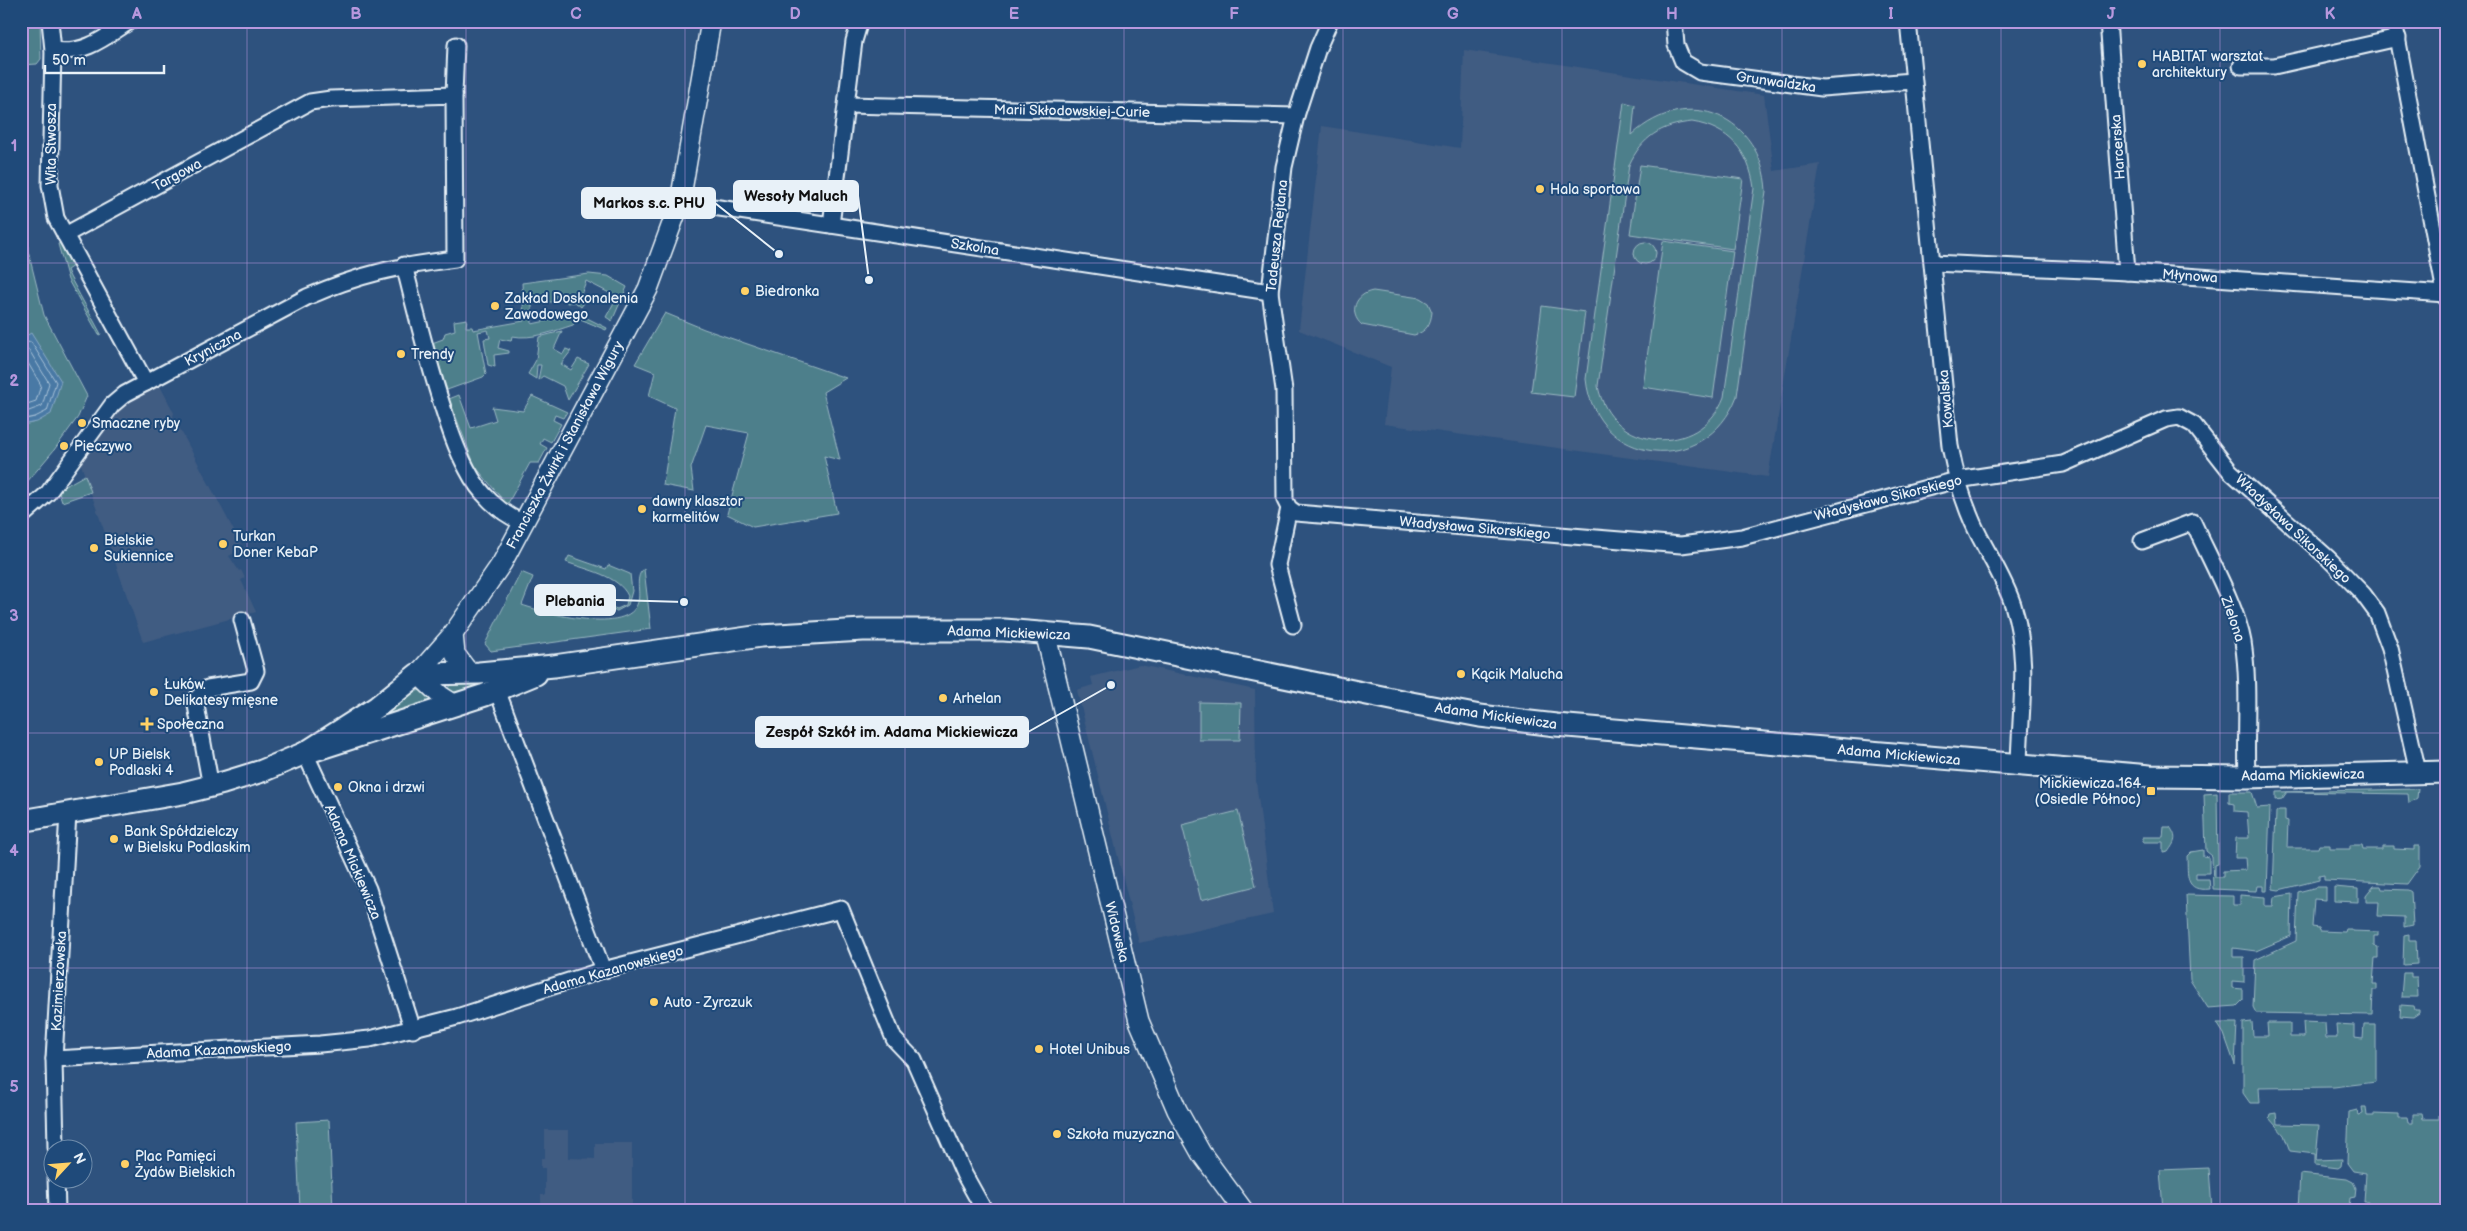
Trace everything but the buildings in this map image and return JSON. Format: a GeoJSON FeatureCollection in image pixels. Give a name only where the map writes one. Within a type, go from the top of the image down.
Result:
{"type":"FeatureCollection","features":[{"type":"Feature","properties":{"kind":"main road","name":"Adama Mickiewicza"},"geometry":{"type":"LineString","coordinates":[[305,753],[377,708],[418,674],[469,673],[554,666],[761,636],[863,630],[1045,632],[1097,639],[1480,716],[1556,725],[2150,776],[2446,772]]}},
{"type":"Feature","properties":{"kind":"main road","name":"Adama Mickiewicza"},"geometry":{"type":"LineString","coordinates":[[21,821],[211,787],[262,771],[305,753],[498,690],[554,666]]}},
{"type":"Feature","properties":{"kind":"street","name":"Wita Stwosza"},"geometry":{"type":"LineString","coordinates":[[50,21],[52,50],[50,185],[56,218],[65,235]]}},
{"type":"Feature","properties":{"kind":"street"},"geometry":{"type":"LineString","coordinates":[[52,50],[65,52],[81,50],[130,21]]}},
{"type":"Feature","properties":{"kind":"street","name":"Franciszka Żwirki i Stanisława Wigury"},"geometry":{"type":"LineString","coordinates":[[418,674],[453,634],[502,564],[648,289],[680,202],[711,21]]}},
{"type":"Feature","properties":{"kind":"street"},"geometry":{"type":"LineString","coordinates":[[831,225],[854,41],[860,21]]}},
{"type":"Feature","properties":{"kind":"street","name":"Tadeusza Rejtana"},"geometry":{"type":"LineString","coordinates":[[1292,510],[1284,500],[1284,390],[1270,292],[1284,167],[1296,116],[1318,48],[1330,21]]}},
{"type":"Feature","properties":{"kind":"street","name":"Grunwaldzka"},"geometry":{"type":"LineString","coordinates":[[1674,21],[1676,45],[1683,62],[1700,72],[1822,88],[1913,81]]}},
{"type":"Feature","properties":{"kind":"street","name":"Kowalska"},"geometry":{"type":"LineString","coordinates":[[1908,21],[1950,446],[1957,480],[1972,522],[2013,604],[2023,648],[2024,681],[2019,765]]}},
{"type":"Feature","properties":{"kind":"street","name":"Harcerska"},"geometry":{"type":"LineString","coordinates":[[2108,21],[2127,272]]}},
{"type":"Feature","properties":{"kind":"street"},"geometry":{"type":"LineString","coordinates":[[2394,21],[2445,295]]}},
{"type":"Feature","properties":{"kind":"street"},"geometry":{"type":"LineString","coordinates":[[2241,66],[2274,66],[2398,38]]}},
{"type":"Feature","properties":{"kind":"street"},"geometry":{"type":"LineString","coordinates":[[454,95],[456,45]]}},
{"type":"Feature","properties":{"kind":"street","name":"Targowa"},"geometry":{"type":"LineString","coordinates":[[65,235],[310,102],[331,99],[454,95]]}},
{"type":"Feature","properties":{"kind":"street","name":"Kryniczna"},"geometry":{"type":"LineString","coordinates":[[21,517],[48,493],[112,405],[125,394],[306,297],[365,274],[404,265],[455,259],[454,95]]}},
{"type":"Feature","properties":{"kind":"street","name":"Marii Skłodowskiej-Curie"},"geometry":{"type":"LineString","coordinates":[[847,105],[1296,116]]}},
{"type":"Feature","properties":{"kind":"street","name":"Szkolna"},"geometry":{"type":"LineString","coordinates":[[680,202],[1270,292]]}},
{"type":"Feature","properties":{"kind":"street"},"geometry":{"type":"LineString","coordinates":[[65,235],[146,383]]}},
{"type":"Feature","properties":{"kind":"street","name":"Młynowa"},"geometry":{"type":"LineString","coordinates":[[1933,263],[2127,272],[2445,295]]}},
{"type":"Feature","properties":{"kind":"street"},"geometry":{"type":"LineString","coordinates":[[404,265],[427,357],[458,452],[478,487],[505,514],[524,523]]}},
{"type":"Feature","properties":{"kind":"street","name":"Władysława Sikorskiego"},"geometry":{"type":"LineString","coordinates":[[1292,510],[1681,545],[1742,537],[1957,480],[2063,464],[2166,419],[2179,417],[2194,424],[2230,471],[2328,558],[2363,594],[2377,613],[2390,648],[2418,772]]}},
{"type":"Feature","properties":{"kind":"street"},"geometry":{"type":"LineString","coordinates":[[1292,510],[1278,565],[1293,625]]}},
{"type":"Feature","properties":{"kind":"street","name":"Zielona"},"geometry":{"type":"LineString","coordinates":[[2142,541],[2193,522],[2231,608],[2242,642],[2247,776]]}},
{"type":"Feature","properties":{"kind":"street"},"geometry":{"type":"LineString","coordinates":[[211,787],[195,700],[208,688],[250,681],[256,671],[242,620]]}},
{"type":"Feature","properties":{"kind":"street","name":"Widowska"},"geometry":{"type":"LineString","coordinates":[[1045,632],[1139,1021],[1177,1110],[1201,1152],[1243,1210]]}},
{"type":"Feature","properties":{"kind":"street"},"geometry":{"type":"LineString","coordinates":[[453,634],[455,654],[469,673]]}},
{"type":"Feature","properties":{"kind":"street"},"geometry":{"type":"LineString","coordinates":[[418,674],[441,696],[455,705]]}},
{"type":"Feature","properties":{"kind":"street"},"geometry":{"type":"LineString","coordinates":[[498,690],[603,970]]}},
{"type":"Feature","properties":{"kind":"street","name":"Adama Mickiewicza"},"geometry":{"type":"LineString","coordinates":[[305,753],[368,889],[413,1030]]}},
{"type":"Feature","properties":{"kind":"street","name":"Kazimierzowska"},"geometry":{"type":"LineString","coordinates":[[56,1138],[54,1059],[68,813]]}},
{"type":"Feature","properties":{"kind":"street","name":"Adama Kazanowskiego"},"geometry":{"type":"LineString","coordinates":[[54,1059],[320,1044],[370,1039],[413,1030],[603,970],[841,909],[894,1039],[914,1060],[964,1174],[984,1210]]}},
{"type":"Feature","properties":{"kind":"street"},"geometry":{"type":"LineString","coordinates":[[56,1188],[57,1210]]}},
{"type":"Feature","properties":{"kind":"shaded area"},"geometry":{"type":"Polygon","coordinates":[[[1464,50],[1764,95],[1774,171],[1820,164],[1768,477],[1384,424],[1391,367],[1299,330],[1322,126],[1460,148],[1464,50]]]}},
{"type":"Feature","properties":{"kind":"shaded area"},"geometry":{"type":"Polygon","coordinates":[[[156,378],[174,413],[173,416],[243,548],[229,556],[245,578],[241,580],[256,612],[143,642],[77,453],[112,405],[156,378]]]}},
{"type":"Feature","properties":{"kind":"shaded area"},"geometry":{"type":"Polygon","coordinates":[[[1140,665],[1255,690],[1256,781],[1273,914],[1139,943],[1077,690],[1093,685],[1091,677],[1140,665]]]}},
{"type":"Feature","properties":{"kind":"shaded area"},"geometry":{"type":"Polygon","coordinates":[[[545,1130],[568,1130],[568,1158],[595,1159],[595,1143],[632,1143],[632,1210],[595,1210],[595,1204],[568,1204],[567,1210],[545,1210],[544,1204],[541,1204],[541,1195],[545,1195],[545,1168],[541,1168],[541,1158],[545,1158],[545,1130]]]}},
{"type":"Feature","properties":{"kind":"green space"},"geometry":{"type":"Polygon","coordinates":[[[21,21],[40,21],[41,59],[37,64],[21,65],[21,21]]]}},
{"type":"Feature","properties":{"kind":"green space"},"geometry":{"type":"Polygon","coordinates":[[[21,78],[30,78],[24,110],[28,251],[44,315],[87,396],[78,417],[54,450],[21,489],[21,78]]]}},
{"type":"Feature","properties":{"kind":"green space"},"geometry":{"type":"Polygon","coordinates":[[[1624,102],[1635,105],[1632,135],[1654,120],[1676,112],[1698,111],[1718,116],[1737,127],[1751,143],[1761,165],[1766,191],[1737,396],[1722,422],[1702,440],[1678,450],[1653,451],[1630,444],[1609,430],[1594,408],[1586,379],[1624,102]],[[1692,122],[1671,126],[1654,134],[1640,147],[1629,165],[1598,386],[1606,408],[1619,424],[1637,435],[1656,440],[1677,438],[1696,431],[1712,417],[1724,397],[1754,188],[1747,163],[1735,143],[1717,130],[1692,122]]]}},
{"type":"Feature","properties":{"kind":"green space"},"geometry":{"type":"Polygon","coordinates":[[[1640,165],[1743,179],[1733,249],[1630,234],[1640,165]]]}},
{"type":"Feature","properties":{"kind":"green space"},"geometry":{"type":"Polygon","coordinates":[[[63,241],[76,264],[67,270],[101,334],[99,335],[68,280],[58,244],[63,241]]]}},
{"type":"Feature","properties":{"kind":"green space"},"geometry":{"type":"Polygon","coordinates":[[[1663,241],[1733,251],[1713,398],[1643,387],[1663,241]]]}},
{"type":"Feature","properties":{"kind":"green space"},"geometry":{"type":"Polygon","coordinates":[[[1645,242],[1653,245],[1656,253],[1653,261],[1645,264],[1637,261],[1634,253],[1637,245],[1645,242]]]}},
{"type":"Feature","properties":{"kind":"green space"},"geometry":{"type":"Polygon","coordinates":[[[589,274],[608,276],[627,287],[612,321],[606,317],[617,297],[586,281],[579,300],[584,303],[581,307],[575,302],[567,303],[561,295],[555,296],[556,302],[544,302],[543,297],[532,297],[532,324],[579,314],[607,328],[606,330],[578,318],[573,325],[543,334],[528,337],[512,336],[511,341],[500,339],[498,348],[509,351],[509,353],[494,355],[495,367],[488,365],[484,339],[490,338],[488,330],[478,332],[486,374],[483,377],[447,390],[432,343],[443,339],[445,333],[455,330],[454,321],[467,319],[466,327],[472,327],[473,330],[524,321],[522,283],[589,274]]]}},
{"type":"Feature","properties":{"kind":"green space"},"geometry":{"type":"Polygon","coordinates":[[[1373,291],[1420,298],[1428,303],[1432,312],[1427,327],[1422,332],[1414,335],[1362,325],[1355,315],[1356,305],[1362,296],[1373,291]]]}},
{"type":"Feature","properties":{"kind":"green space"},"geometry":{"type":"Polygon","coordinates":[[[1542,306],[1585,312],[1574,397],[1531,392],[1542,306]]]}},
{"type":"Feature","properties":{"kind":"green space"},"geometry":{"type":"Polygon","coordinates":[[[665,313],[704,329],[846,378],[823,392],[840,460],[824,456],[837,513],[753,527],[727,514],[749,433],[706,425],[691,468],[694,491],[663,485],[675,408],[649,396],[655,372],[635,364],[665,313]]]}},
{"type":"Feature","properties":{"kind":"green space"},"geometry":{"type":"Polygon","coordinates":[[[562,331],[554,349],[563,354],[566,349],[571,351],[561,364],[571,370],[578,359],[589,364],[568,400],[563,386],[543,376],[538,380],[541,365],[537,365],[536,379],[528,374],[536,360],[539,337],[562,331]]]}},
{"type":"Feature","properties":{"kind":"green space"},"geometry":{"type":"Polygon","coordinates":[[[459,395],[471,428],[496,420],[492,407],[523,411],[532,396],[567,412],[563,418],[555,415],[553,420],[561,424],[551,442],[543,438],[540,444],[547,448],[539,463],[530,463],[507,505],[475,466],[449,399],[459,395]]]}},
{"type":"Feature","properties":{"kind":"green space"},"geometry":{"type":"Polygon","coordinates":[[[85,475],[91,492],[62,502],[58,490],[85,475]]]}},
{"type":"Feature","properties":{"kind":"green space"},"geometry":{"type":"Polygon","coordinates":[[[569,556],[606,569],[608,565],[630,574],[632,591],[628,605],[617,611],[558,608],[536,602],[540,595],[553,600],[555,593],[595,606],[597,602],[617,609],[626,605],[628,596],[617,583],[601,574],[566,562],[569,556]]]}},
{"type":"Feature","properties":{"kind":"green space"},"geometry":{"type":"Polygon","coordinates":[[[644,569],[651,629],[491,651],[485,644],[521,572],[533,577],[522,605],[566,617],[603,620],[619,618],[631,612],[638,602],[638,580],[644,569]]]}},
{"type":"Feature","properties":{"kind":"green space"},"geometry":{"type":"Polygon","coordinates":[[[477,681],[479,690],[455,695],[448,688],[450,685],[477,681]]]}},
{"type":"Feature","properties":{"kind":"green space"},"geometry":{"type":"Polygon","coordinates":[[[424,689],[438,704],[366,725],[411,693],[424,689]]]}},
{"type":"Feature","properties":{"kind":"green space"},"geometry":{"type":"Polygon","coordinates":[[[1199,702],[1241,703],[1240,740],[1199,740],[1199,702]]]}},
{"type":"Feature","properties":{"kind":"green space"},"geometry":{"type":"Polygon","coordinates":[[[2418,789],[2417,798],[2409,803],[2408,794],[2287,792],[2282,799],[2276,800],[2276,792],[2418,789]]]}},
{"type":"Feature","properties":{"kind":"green space"},"geometry":{"type":"Polygon","coordinates":[[[2229,792],[2252,792],[2257,808],[2270,807],[2267,891],[2263,891],[2263,886],[2257,886],[2256,891],[2213,889],[2212,856],[2206,851],[2204,794],[2217,793],[2218,864],[2215,865],[2215,877],[2223,877],[2223,871],[2246,870],[2245,858],[2235,858],[2236,838],[2249,838],[2247,812],[2234,811],[2234,804],[2229,803],[2229,792]]]}},
{"type":"Feature","properties":{"kind":"green space"},"geometry":{"type":"Polygon","coordinates":[[[2285,810],[2285,820],[2288,821],[2287,848],[2318,848],[2319,845],[2330,845],[2330,849],[2350,849],[2350,845],[2362,845],[2363,849],[2382,849],[2382,846],[2394,846],[2394,849],[2414,850],[2414,846],[2420,846],[2420,866],[2407,884],[2324,880],[2324,875],[2319,876],[2319,880],[2279,890],[2273,889],[2276,812],[2285,810]]]}},
{"type":"Feature","properties":{"kind":"green space"},"geometry":{"type":"Polygon","coordinates":[[[1238,811],[1256,886],[1201,900],[1182,825],[1238,811]]]}},
{"type":"Feature","properties":{"kind":"green space"},"geometry":{"type":"Polygon","coordinates":[[[2164,827],[2170,827],[2175,840],[2168,852],[2163,853],[2163,842],[2143,842],[2143,837],[2163,837],[2164,827]]]}},
{"type":"Feature","properties":{"kind":"green space"},"geometry":{"type":"Polygon","coordinates":[[[2203,850],[2203,856],[2209,857],[2209,873],[2196,873],[2196,879],[2209,879],[2210,889],[2196,888],[2189,881],[2188,876],[2187,856],[2191,852],[2203,850]]]}},
{"type":"Feature","properties":{"kind":"green space"},"geometry":{"type":"Polygon","coordinates":[[[2374,886],[2381,886],[2382,889],[2408,890],[2411,892],[2413,925],[2404,927],[2404,917],[2378,916],[2379,902],[2366,902],[2366,896],[2374,886]]]}},
{"type":"Feature","properties":{"kind":"green space"},"geometry":{"type":"Polygon","coordinates":[[[2317,887],[2326,887],[2326,900],[2314,899],[2312,927],[2319,928],[2320,931],[2345,932],[2346,929],[2351,929],[2352,931],[2378,932],[2378,936],[2374,936],[2374,946],[2378,947],[2378,958],[2375,958],[2373,984],[2377,984],[2377,990],[2373,990],[2372,1015],[2256,1013],[2253,1007],[2255,960],[2296,941],[2298,892],[2317,887]]]}},
{"type":"Feature","properties":{"kind":"green space"},"geometry":{"type":"Polygon","coordinates":[[[2334,887],[2358,889],[2358,902],[2334,901],[2334,887]]]}},
{"type":"Feature","properties":{"kind":"green space"},"geometry":{"type":"Polygon","coordinates":[[[2292,894],[2291,936],[2256,951],[2233,948],[2233,957],[2244,957],[2244,982],[2232,981],[2232,988],[2243,989],[2243,1000],[2237,1006],[2208,1008],[2190,980],[2186,895],[2233,896],[2233,905],[2240,905],[2240,895],[2265,897],[2265,906],[2273,906],[2274,897],[2292,894]]]}},
{"type":"Feature","properties":{"kind":"green space"},"geometry":{"type":"Polygon","coordinates":[[[2409,934],[2409,940],[2416,940],[2417,964],[2403,965],[2404,935],[2409,934]]]}},
{"type":"Feature","properties":{"kind":"green space"},"geometry":{"type":"Polygon","coordinates":[[[2403,973],[2411,973],[2411,977],[2417,977],[2418,997],[2401,997],[2403,973]]]}},
{"type":"Feature","properties":{"kind":"green space"},"geometry":{"type":"Polygon","coordinates":[[[2401,1005],[2414,1006],[2415,1010],[2419,1010],[2419,1013],[2413,1017],[2400,1016],[2401,1005]]]}},
{"type":"Feature","properties":{"kind":"green space"},"geometry":{"type":"Polygon","coordinates":[[[2252,1022],[2253,1036],[2268,1036],[2267,1023],[2290,1023],[2290,1037],[2304,1037],[2303,1022],[2325,1023],[2326,1038],[2337,1038],[2336,1024],[2354,1025],[2354,1038],[2363,1039],[2364,1025],[2376,1025],[2376,1082],[2334,1087],[2259,1088],[2260,1103],[2250,1103],[2243,1093],[2243,1023],[2252,1022]]]}},
{"type":"Feature","properties":{"kind":"green space"},"geometry":{"type":"Polygon","coordinates":[[[2217,1023],[2237,1023],[2235,1065],[2224,1034],[2217,1023]]]}},
{"type":"Feature","properties":{"kind":"green space"},"geometry":{"type":"Polygon","coordinates":[[[2362,1107],[2366,1107],[2367,1116],[2374,1116],[2374,1113],[2399,1114],[2399,1118],[2407,1118],[2408,1123],[2413,1123],[2413,1114],[2422,1114],[2423,1119],[2439,1119],[2439,1115],[2446,1115],[2446,1210],[2369,1210],[2368,1202],[2364,1202],[2366,1173],[2353,1171],[2347,1163],[2349,1112],[2357,1110],[2358,1115],[2363,1114],[2362,1107]]]}},
{"type":"Feature","properties":{"kind":"green space"},"geometry":{"type":"Polygon","coordinates":[[[2276,1113],[2277,1124],[2319,1125],[2316,1160],[2342,1159],[2341,1166],[2338,1168],[2315,1165],[2315,1154],[2290,1151],[2284,1135],[2269,1118],[2270,1114],[2276,1113]]]}},
{"type":"Feature","properties":{"kind":"green space"},"geometry":{"type":"Polygon","coordinates":[[[329,1120],[333,1210],[300,1210],[296,1122],[329,1120]]]}},
{"type":"Feature","properties":{"kind":"green space"},"geometry":{"type":"Polygon","coordinates":[[[2209,1168],[2212,1210],[2163,1210],[2160,1170],[2209,1168]]]}},
{"type":"Feature","properties":{"kind":"green space"},"geometry":{"type":"Polygon","coordinates":[[[2300,1174],[2347,1179],[2353,1182],[2356,1188],[2355,1197],[2350,1198],[2349,1206],[2356,1206],[2356,1210],[2298,1210],[2300,1174]]]}},
{"type":"Feature","properties":{"kind":"water"},"geometry":{"type":"Polygon","coordinates":[[[31,333],[61,381],[51,414],[37,422],[23,425],[21,339],[31,333]]]}},
{"type":"Feature","properties":{"kind":"place","name":"HABITAT warsztat architektury"},"geometry":{"type":"Point","coordinates":[2142,64]}},
{"type":"Feature","properties":{"kind":"place","name":"Hala sportowa"},"geometry":{"type":"Point","coordinates":[1540,189]}},
{"type":"Feature","properties":{"kind":"place","name":"Markos s.c. PHU"},"geometry":{"type":"Point","coordinates":[779,254]}},
{"type":"Feature","properties":{"kind":"place","name":"Wesoły Maluch"},"geometry":{"type":"Point","coordinates":[869,280]}},
{"type":"Feature","properties":{"kind":"place","name":"Biedronka"},"geometry":{"type":"Point","coordinates":[745,291]}},
{"type":"Feature","properties":{"kind":"place","name":"Zakład Doskonalenia Zawodowego"},"geometry":{"type":"Point","coordinates":[495,306]}},
{"type":"Feature","properties":{"kind":"place","name":"Trendy"},"geometry":{"type":"Point","coordinates":[401,354]}},
{"type":"Feature","properties":{"kind":"place","name":"Smaczne ryby"},"geometry":{"type":"Point","coordinates":[82,423]}},
{"type":"Feature","properties":{"kind":"place","name":"Pieczywo"},"geometry":{"type":"Point","coordinates":[64,446]}},
{"type":"Feature","properties":{"kind":"place","name":"dawny klasztor karmelitów"},"geometry":{"type":"Point","coordinates":[642,509]}},
{"type":"Feature","properties":{"kind":"place","name":"Turkan Doner KebaP"},"geometry":{"type":"Point","coordinates":[223,544]}},
{"type":"Feature","properties":{"kind":"place","name":"Bielskie Sukiennice"},"geometry":{"type":"Point","coordinates":[94,548]}},
{"type":"Feature","properties":{"kind":"place","name":"Plebania"},"geometry":{"type":"Point","coordinates":[684,602]}},
{"type":"Feature","properties":{"kind":"place","name":"Kącik Malucha"},"geometry":{"type":"Point","coordinates":[1461,674]}},
{"type":"Feature","properties":{"kind":"place","name":"Zespół Szkół im. Adama Mickiewicza"},"geometry":{"type":"Point","coordinates":[1111,685]}},
{"type":"Feature","properties":{"kind":"place","name":"Łuków. Delikatesy mięsne"},"geometry":{"type":"Point","coordinates":[154,692]}},
{"type":"Feature","properties":{"kind":"place","name":"Arhelan"},"geometry":{"type":"Point","coordinates":[943,698]}},
{"type":"Feature","properties":{"kind":"place","name":"Społeczna"},"geometry":{"type":"Point","coordinates":[147,724]}},
{"type":"Feature","properties":{"kind":"place","name":"UP Bielsk Podlaski 4"},"geometry":{"type":"Point","coordinates":[99,762]}},
{"type":"Feature","properties":{"kind":"place","name":"Okna i drzwi"},"geometry":{"type":"Point","coordinates":[338,787]}},
{"type":"Feature","properties":{"kind":"place","name":"Mickiewicza 164 (Osiedle Północ)"},"geometry":{"type":"Point","coordinates":[2151,791]}},
{"type":"Feature","properties":{"kind":"place","name":"Bank Spółdzielczy w Bielsku Podlaskim"},"geometry":{"type":"Point","coordinates":[114,839]}},
{"type":"Feature","properties":{"kind":"place","name":"Auto - Zyrczuk"},"geometry":{"type":"Point","coordinates":[654,1002]}},
{"type":"Feature","properties":{"kind":"place","name":"Hotel Unibus"},"geometry":{"type":"Point","coordinates":[1039,1049]}},
{"type":"Feature","properties":{"kind":"place","name":"Szkoła muzyczna"},"geometry":{"type":"Point","coordinates":[1057,1134]}},
{"type":"Feature","properties":{"kind":"place","name":"Plac Pamięci Żydów Bielskich"},"geometry":{"type":"Point","coordinates":[125,1164]}}]}
